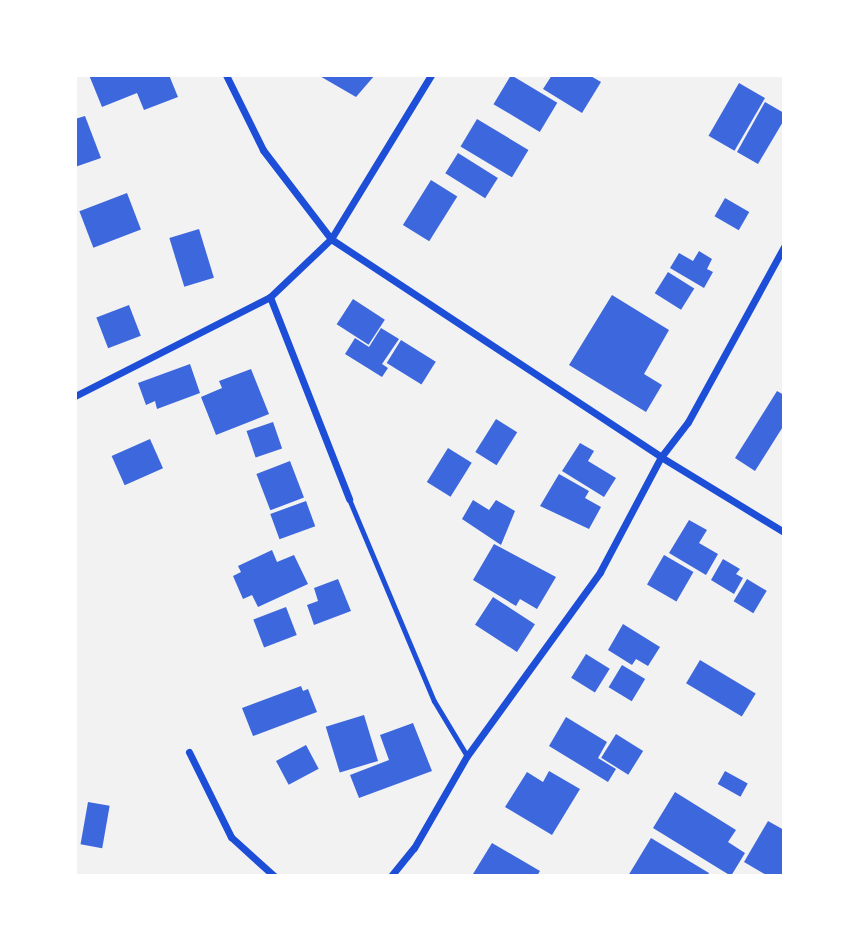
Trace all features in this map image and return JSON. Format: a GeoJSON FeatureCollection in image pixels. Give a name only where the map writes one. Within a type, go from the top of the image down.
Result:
{"type":"FeatureCollection","features":[{"type":"Feature","properties":{"kind":"street"},"geometry":{"type":"LineString","coordinates":[[226,75],[263,150],[331,239],[661,457],[784,532]]}},
{"type":"Feature","properties":{"kind":"street"},"geometry":{"type":"LineString","coordinates":[[75,396],[270,298],[331,239],[431,75]]}},
{"type":"Feature","properties":{"kind":"street"},"geometry":{"type":"LineString","coordinates":[[391,876],[414,848],[467,755],[600,572],[661,457],[688,422],[784,247]]}},
{"type":"Feature","properties":{"kind":"street"},"geometry":{"type":"LineString","coordinates":[[270,298],[349,499]]}},
{"type":"Feature","properties":{"kind":"street"},"geometry":{"type":"LineString","coordinates":[[189,752],[231,837],[274,876]]}},
{"type":"Feature","properties":{"kind":"lane"},"geometry":{"type":"LineString","coordinates":[[349,499],[434,701],[467,755]]}},
{"type":"Feature","properties":{"kind":"building"},"geometry":{"type":"Polygon","coordinates":[[[89,75],[169,75],[178,97],[144,110],[137,93],[102,107],[89,75]]]}},
{"type":"Feature","properties":{"kind":"building"},"geometry":{"type":"Polygon","coordinates":[[[318,75],[375,75],[356,97],[318,75]]]}},
{"type":"Feature","properties":{"kind":"building"},"geometry":{"type":"Polygon","coordinates":[[[511,75],[557,103],[540,132],[493,104],[511,75]]]}},
{"type":"Feature","properties":{"kind":"building"},"geometry":{"type":"Polygon","coordinates":[[[552,75],[589,75],[601,82],[582,113],[543,89],[552,75]]]}},
{"type":"Feature","properties":{"kind":"building"},"geometry":{"type":"Polygon","coordinates":[[[739,83],[765,98],[734,151],[708,136],[739,83]]]}},
{"type":"Feature","properties":{"kind":"building"},"geometry":{"type":"Polygon","coordinates":[[[765,102],[784,113],[784,120],[758,164],[737,152],[765,102]]]}},
{"type":"Feature","properties":{"kind":"building"},"geometry":{"type":"Polygon","coordinates":[[[85,116],[101,158],[75,167],[75,119],[85,116]]]}},
{"type":"Feature","properties":{"kind":"building"},"geometry":{"type":"Polygon","coordinates":[[[477,119],[528,150],[512,177],[461,146],[477,119]]]}},
{"type":"Feature","properties":{"kind":"building"},"geometry":{"type":"Polygon","coordinates":[[[458,153],[498,178],[485,198],[445,173],[458,153]]]}},
{"type":"Feature","properties":{"kind":"building"},"geometry":{"type":"Polygon","coordinates":[[[431,180],[457,196],[429,241],[403,225],[431,180]]]}},
{"type":"Feature","properties":{"kind":"building"},"geometry":{"type":"Polygon","coordinates":[[[127,193],[141,229],[93,248],[79,211],[127,193]]]}},
{"type":"Feature","properties":{"kind":"building"},"geometry":{"type":"Polygon","coordinates":[[[725,198],[749,212],[739,230],[714,216],[725,198]]]}},
{"type":"Feature","properties":{"kind":"building"},"geometry":{"type":"Polygon","coordinates":[[[199,229],[214,278],[184,287],[169,238],[199,229]]]}},
{"type":"Feature","properties":{"kind":"building"},"geometry":{"type":"Polygon","coordinates":[[[699,251],[712,259],[707,269],[713,272],[704,288],[670,268],[679,253],[693,261],[699,251]]]}},
{"type":"Feature","properties":{"kind":"building"},"geometry":{"type":"Polygon","coordinates":[[[668,272],[694,288],[681,310],[655,293],[668,272]]]}},
{"type":"Feature","properties":{"kind":"building"},"geometry":{"type":"Polygon","coordinates":[[[612,295],[669,330],[644,374],[662,385],[646,412],[569,365],[612,295]]]}},
{"type":"Feature","properties":{"kind":"building"},"geometry":{"type":"Polygon","coordinates":[[[353,299],[385,320],[369,345],[337,324],[353,299]]]}},
{"type":"Feature","properties":{"kind":"building"},"geometry":{"type":"Polygon","coordinates":[[[129,305],[141,336],[108,348],[96,318],[129,305]]]}},
{"type":"Feature","properties":{"kind":"building"},"geometry":{"type":"Polygon","coordinates":[[[381,328],[399,339],[382,364],[388,368],[382,377],[345,354],[355,338],[369,347],[381,328]]]}},
{"type":"Feature","properties":{"kind":"building"},"geometry":{"type":"Polygon","coordinates":[[[401,340],[436,362],[421,385],[387,363],[401,340]]]}},
{"type":"Feature","properties":{"kind":"building"},"geometry":{"type":"Polygon","coordinates":[[[190,364],[200,393],[157,409],[155,401],[146,405],[138,383],[190,364]]]}},
{"type":"Feature","properties":{"kind":"building"},"geometry":{"type":"Polygon","coordinates":[[[251,369],[269,414],[216,435],[201,397],[222,388],[219,381],[251,369]]]}},
{"type":"Feature","properties":{"kind":"building"},"geometry":{"type":"Polygon","coordinates":[[[777,391],[784,395],[784,425],[755,471],[735,458],[777,391]]]}},
{"type":"Feature","properties":{"kind":"building"},"geometry":{"type":"Polygon","coordinates":[[[496,419],[517,432],[497,465],[475,452],[496,419]]]}},
{"type":"Feature","properties":{"kind":"building"},"geometry":{"type":"Polygon","coordinates":[[[273,422],[282,448],[256,458],[247,431],[273,422]]]}},
{"type":"Feature","properties":{"kind":"building"},"geometry":{"type":"Polygon","coordinates":[[[150,439],[163,468],[125,485],[112,456],[150,439]]]}},
{"type":"Feature","properties":{"kind":"building"},"geometry":{"type":"Polygon","coordinates":[[[580,443],[594,451],[588,461],[616,478],[604,497],[562,471],[580,443]]]}},
{"type":"Feature","properties":{"kind":"building"},"geometry":{"type":"Polygon","coordinates":[[[448,448],[472,463],[451,497],[427,482],[448,448]]]}},
{"type":"Feature","properties":{"kind":"building"},"geometry":{"type":"Polygon","coordinates":[[[290,461],[304,497],[270,510],[256,474],[290,461]]]}},
{"type":"Feature","properties":{"kind":"building"},"geometry":{"type":"Polygon","coordinates":[[[559,474],[589,491],[585,498],[601,507],[589,529],[540,506],[559,474]]]}},
{"type":"Feature","properties":{"kind":"building"},"geometry":{"type":"Polygon","coordinates":[[[473,500],[489,510],[496,500],[515,511],[501,545],[462,519],[473,500]]]}},
{"type":"Feature","properties":{"kind":"building"},"geometry":{"type":"Polygon","coordinates":[[[306,501],[315,526],[280,539],[270,514],[306,501]]]}},
{"type":"Feature","properties":{"kind":"building"},"geometry":{"type":"Polygon","coordinates":[[[689,520],[707,530],[699,543],[718,554],[706,575],[669,553],[689,520]]]}},
{"type":"Feature","properties":{"kind":"building"},"geometry":{"type":"Polygon","coordinates":[[[494,544],[556,577],[537,609],[520,599],[516,606],[473,580],[494,544]]]}},
{"type":"Feature","properties":{"kind":"building"},"geometry":{"type":"Polygon","coordinates":[[[272,550],[277,562],[294,555],[308,584],[258,607],[252,595],[243,599],[233,576],[241,572],[238,566],[272,550]]]}},
{"type":"Feature","properties":{"kind":"building"},"geometry":{"type":"Polygon","coordinates":[[[664,555],[693,572],[676,601],[647,584],[664,555]]]}},
{"type":"Feature","properties":{"kind":"building"},"geometry":{"type":"Polygon","coordinates":[[[723,559],[740,569],[736,574],[743,578],[734,594],[711,580],[723,559]]]}},
{"type":"Feature","properties":{"kind":"building"},"geometry":{"type":"Polygon","coordinates":[[[338,579],[351,611],[314,625],[307,605],[318,601],[314,588],[338,579]]]}},
{"type":"Feature","properties":{"kind":"building"},"geometry":{"type":"Polygon","coordinates":[[[747,579],[767,591],[753,613],[734,601],[747,579]]]}},
{"type":"Feature","properties":{"kind":"building"},"geometry":{"type":"Polygon","coordinates":[[[493,597],[535,624],[517,652],[475,625],[493,597]]]}},
{"type":"Feature","properties":{"kind":"building"},"geometry":{"type":"Polygon","coordinates":[[[286,607],[297,635],[264,648],[253,620],[286,607]]]}},
{"type":"Feature","properties":{"kind":"building"},"geometry":{"type":"Polygon","coordinates":[[[623,624],[660,647],[648,666],[636,659],[632,665],[608,650],[623,624]]]}},
{"type":"Feature","properties":{"kind":"building"},"geometry":{"type":"Polygon","coordinates":[[[586,654],[610,669],[595,693],[571,678],[586,654]]]}},
{"type":"Feature","properties":{"kind":"building"},"geometry":{"type":"Polygon","coordinates":[[[700,660],[756,693],[742,717],[686,683],[700,660]]]}},
{"type":"Feature","properties":{"kind":"building"},"geometry":{"type":"Polygon","coordinates":[[[622,665],[645,679],[632,701],[609,687],[622,665]]]}},
{"type":"Feature","properties":{"kind":"building"},"geometry":{"type":"Polygon","coordinates":[[[301,686],[303,691],[308,689],[317,712],[253,736],[242,708],[301,686]]]}},
{"type":"Feature","properties":{"kind":"building"},"geometry":{"type":"Polygon","coordinates":[[[364,715],[378,761],[340,773],[326,727],[364,715]]]}},
{"type":"Feature","properties":{"kind":"building"},"geometry":{"type":"Polygon","coordinates":[[[566,717],[607,742],[598,758],[616,769],[608,782],[549,746],[566,717]]]}},
{"type":"Feature","properties":{"kind":"building"},"geometry":{"type":"Polygon","coordinates":[[[413,723],[432,771],[359,798],[350,775],[389,760],[380,735],[413,723]]]}},
{"type":"Feature","properties":{"kind":"building"},"geometry":{"type":"Polygon","coordinates":[[[616,734],[643,751],[628,775],[601,758],[616,734]]]}},
{"type":"Feature","properties":{"kind":"building"},"geometry":{"type":"Polygon","coordinates":[[[306,745],[319,769],[289,785],[276,761],[306,745]]]}},
{"type":"Feature","properties":{"kind":"building"},"geometry":{"type":"Polygon","coordinates":[[[549,771],[580,789],[552,835],[505,807],[527,772],[543,782],[549,771]]]}},
{"type":"Feature","properties":{"kind":"building"},"geometry":{"type":"Polygon","coordinates":[[[725,771],[748,784],[740,797],[718,784],[725,771]]]}},
{"type":"Feature","properties":{"kind":"building"},"geometry":{"type":"Polygon","coordinates":[[[675,792],[736,830],[728,842],[745,853],[731,876],[653,828],[675,792]]]}},
{"type":"Feature","properties":{"kind":"building"},"geometry":{"type":"Polygon","coordinates":[[[88,802],[110,806],[102,848],[81,844],[88,802]]]}},
{"type":"Feature","properties":{"kind":"building"},"geometry":{"type":"Polygon","coordinates":[[[768,821],[784,830],[784,876],[768,876],[744,862],[768,821]]]}},
{"type":"Feature","properties":{"kind":"building"},"geometry":{"type":"Polygon","coordinates":[[[651,838],[709,873],[707,876],[628,876],[651,838]]]}},
{"type":"Feature","properties":{"kind":"building"},"geometry":{"type":"Polygon","coordinates":[[[492,843],[540,871],[537,876],[473,874],[492,843]]]}}]}
